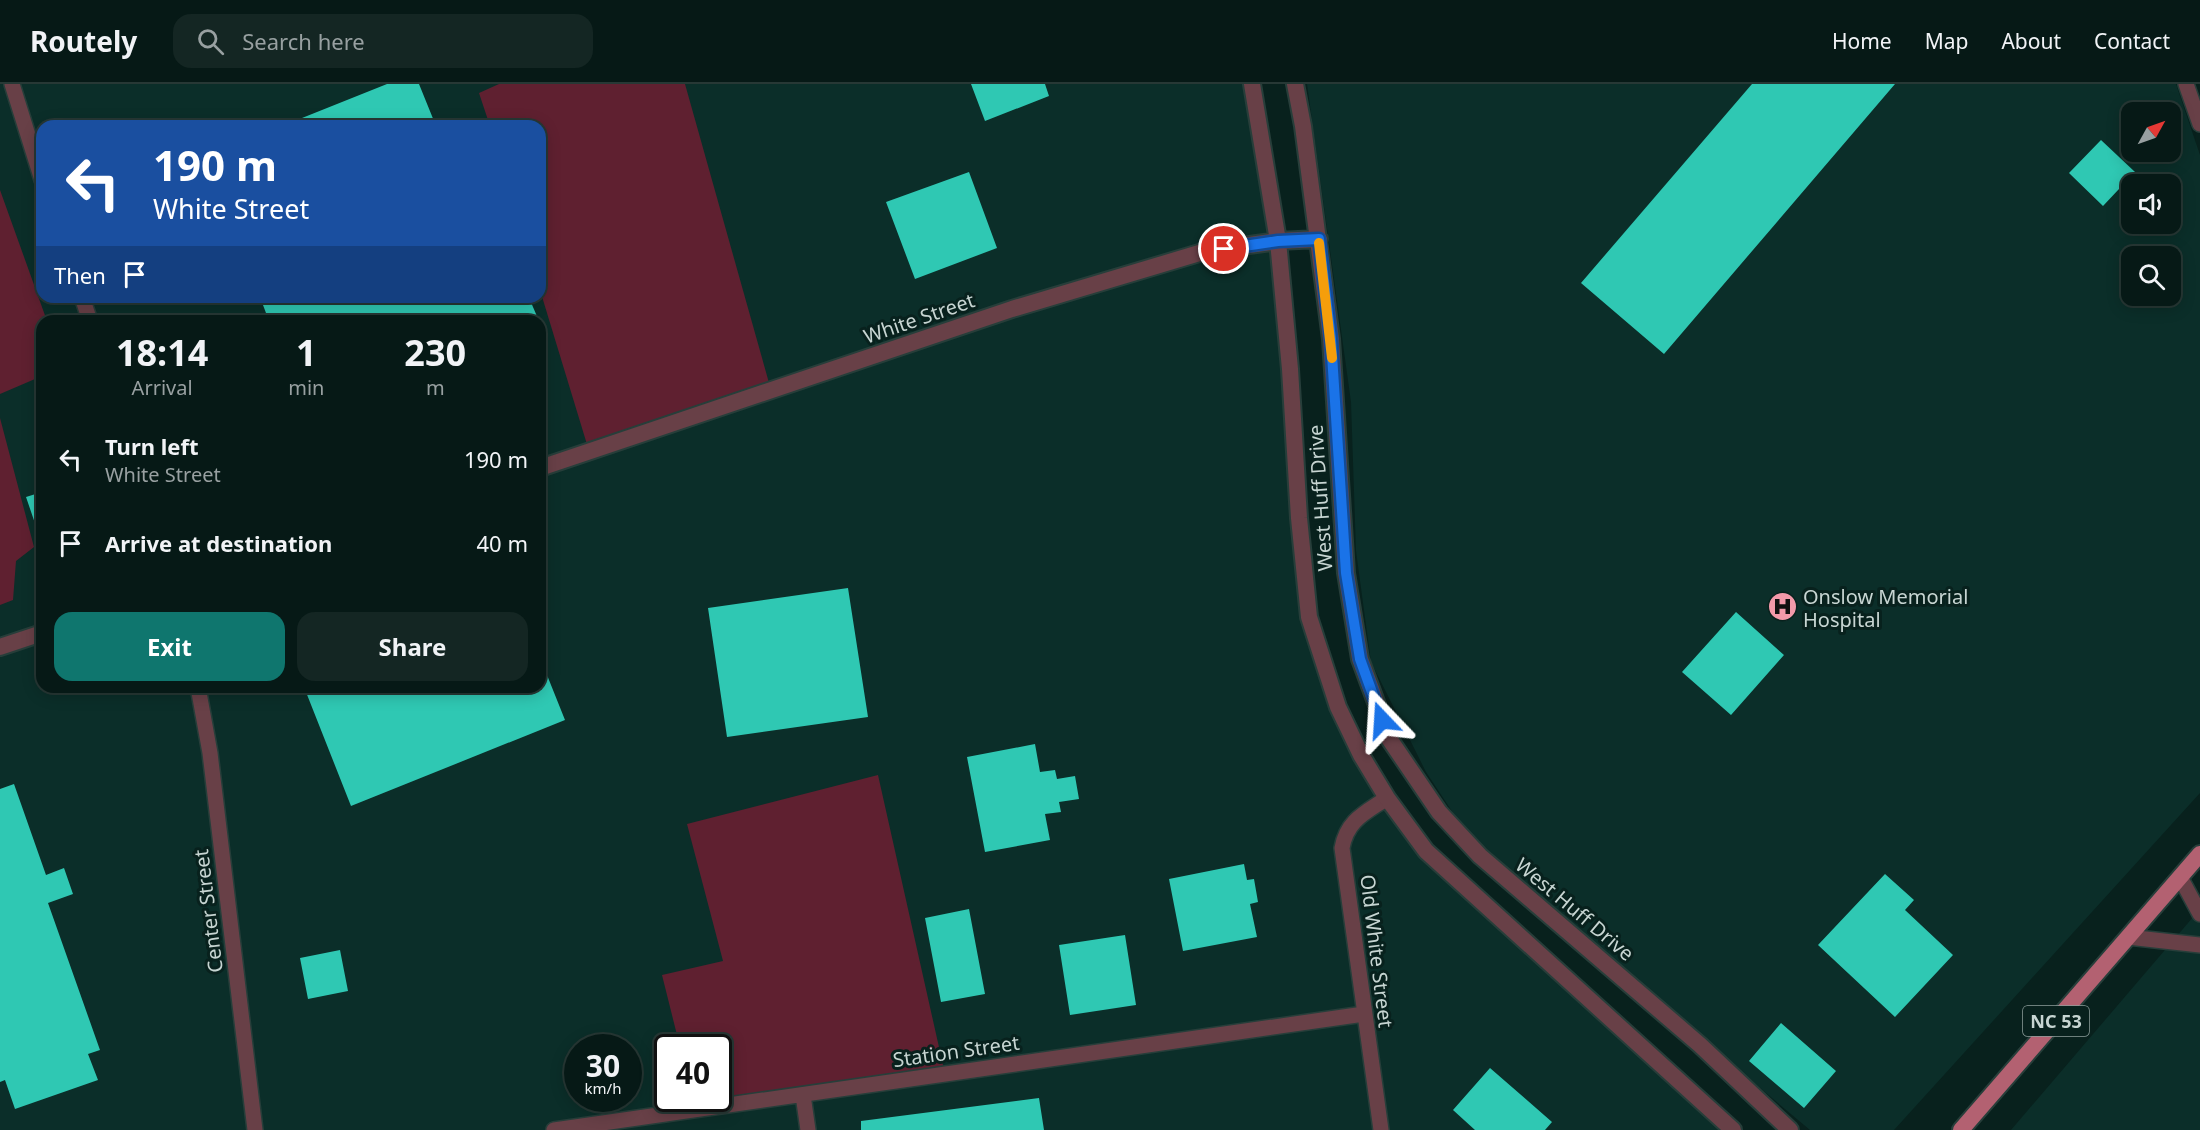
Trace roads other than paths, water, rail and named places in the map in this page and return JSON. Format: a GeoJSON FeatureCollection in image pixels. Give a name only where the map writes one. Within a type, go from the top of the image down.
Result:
{"type":"FeatureCollection","features":[{"type":"Feature","properties":{"kind":"main road","name":"NC 53"},"geometry":{"type":"LineString","coordinates":[[1961,1130],[2200,854]]}},
{"type":"Feature","properties":{"kind":"street"},"geometry":{"type":"LineString","coordinates":[[12,84],[36,161]]}},
{"type":"Feature","properties":{"kind":"street","name":"West Huff Drive"},"geometry":{"type":"LineString","coordinates":[[1252,84],[1278,241],[1290,369],[1299,518],[1309,617],[1338,707],[1361,755],[1387,798],[1426,850],[1733,1130]]}},
{"type":"Feature","properties":{"kind":"street","name":"West Huff Drive"},"geometry":{"type":"LineString","coordinates":[[1295,84],[1319,239],[1331,339],[1346,573],[1360,659],[1390,740],[1439,812],[1480,856],[1700,1045],[1790,1130]]}},
{"type":"Feature","properties":{"kind":"street"},"geometry":{"type":"LineString","coordinates":[[2186,84],[2200,124]]}},
{"type":"Feature","properties":{"kind":"street","name":"White Street"},"geometry":{"type":"LineString","coordinates":[[546,466],[1023,306],[1206,251],[1278,241],[1319,239]]}},
{"type":"Feature","properties":{"kind":"street"},"geometry":{"type":"LineString","coordinates":[[0,647],[36,635]]}},
{"type":"Feature","properties":{"kind":"street","name":"Center Street"},"geometry":{"type":"LineString","coordinates":[[199,693],[210,753],[255,1130]]}},
{"type":"Feature","properties":{"kind":"street","name":"Old White Street"},"geometry":{"type":"LineString","coordinates":[[1381,1130],[1342,848],[1349,825],[1387,798]]}},
{"type":"Feature","properties":{"kind":"street"},"geometry":{"type":"LineString","coordinates":[[2180,877],[2200,914]]}},
{"type":"Feature","properties":{"kind":"street"},"geometry":{"type":"LineString","coordinates":[[2128,937],[2200,945]]}},
{"type":"Feature","properties":{"kind":"street","name":"Station Street"},"geometry":{"type":"LineString","coordinates":[[554,1130],[1364,1014]]}},
{"type":"Feature","properties":{"kind":"street"},"geometry":{"type":"LineString","coordinates":[[803,1095],[808,1130]]}},
{"type":"Feature","properties":{"kind":"place","name":"Onslow Memorial Hospital"},"geometry":{"type":"Point","coordinates":[1782,607]}}]}
